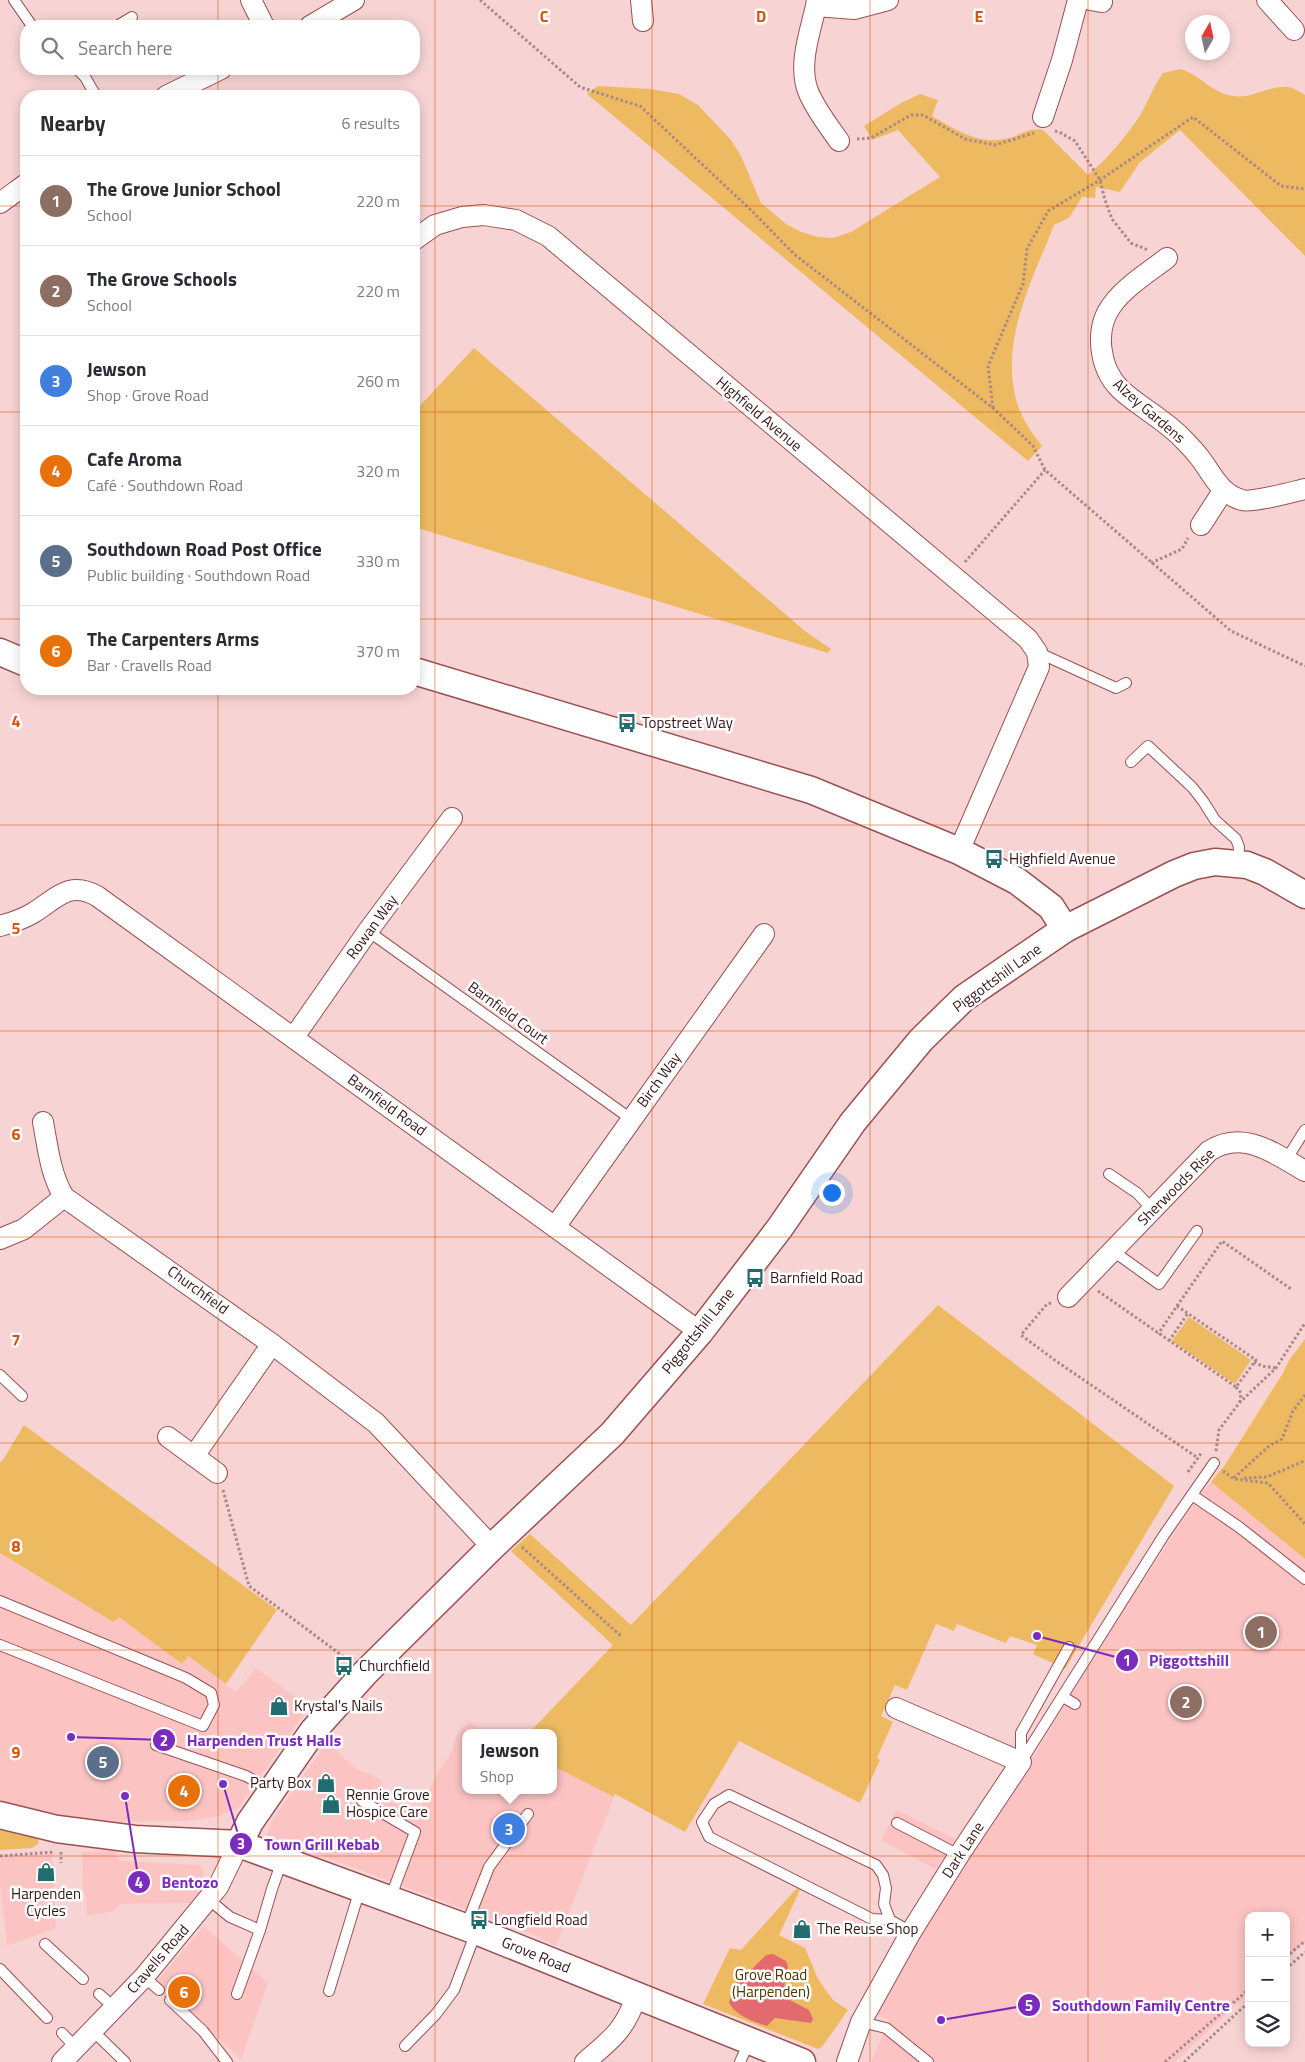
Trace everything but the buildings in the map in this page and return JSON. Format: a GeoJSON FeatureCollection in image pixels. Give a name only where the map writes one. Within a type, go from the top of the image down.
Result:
{"type":"FeatureCollection","features":[{"type":"Feature","properties":{"kind":"street"},"geometry":{"type":"LineString","coordinates":[[251,0],[261,20]]}},
{"type":"Feature","properties":{"kind":"street"},"geometry":{"type":"LineString","coordinates":[[320,20],[354,0]]}},
{"type":"Feature","properties":{"kind":"street"},"geometry":{"type":"LineString","coordinates":[[641,0],[644,21]]}},
{"type":"Feature","properties":{"kind":"street"},"geometry":{"type":"LineString","coordinates":[[839,141],[815,105],[808,90],[805,76],[806,53],[816,3],[854,9],[888,0]]}},
{"type":"Feature","properties":{"kind":"street"},"geometry":{"type":"LineString","coordinates":[[1044,124],[1078,0]]}},
{"type":"Feature","properties":{"kind":"street"},"geometry":{"type":"LineString","coordinates":[[1267,0],[1294,30]]}},
{"type":"Feature","properties":{"kind":"street"},"geometry":{"type":"LineString","coordinates":[[178,90],[209,75]]}},
{"type":"Feature","properties":{"kind":"street"},"geometry":{"type":"LineString","coordinates":[[0,203],[20,188]]}},
{"type":"Feature","properties":{"kind":"street","name":"Highfield Avenue"},"geometry":{"type":"LineString","coordinates":[[420,236],[435,225],[462,217],[484,215],[516,220],[548,236],[1028,639],[1038,652]]}},
{"type":"Feature","properties":{"kind":"street","name":"Alzey Gardens"},"geometry":{"type":"LineString","coordinates":[[1167,258],[1112,305],[1101,336],[1102,352],[1108,374],[1120,389],[1178,434],[1199,457],[1223,491],[1234,498],[1245,502],[1305,489]]}},
{"type":"Feature","properties":{"kind":"street"},"geometry":{"type":"LineString","coordinates":[[1201,525],[1223,491]]}},
{"type":"Feature","properties":{"kind":"street"},"geometry":{"type":"LineString","coordinates":[[0,652],[20,660]]}},
{"type":"Feature","properties":{"kind":"street"},"geometry":{"type":"LineString","coordinates":[[959,851],[1039,667],[1038,652]]}},
{"type":"Feature","properties":{"kind":"street"},"geometry":{"type":"LineString","coordinates":[[420,673],[811,790],[959,851],[1017,881],[1051,907],[1065,930]]}},
{"type":"Feature","properties":{"kind":"street","name":"Rowan Way"},"geometry":{"type":"LineString","coordinates":[[294,1037],[368,931],[452,818]]}},
{"type":"Feature","properties":{"kind":"street","name":"Piggottshill Lane"},"geometry":{"type":"LineString","coordinates":[[239,1844],[250,1822],[313,1731],[365,1673],[499,1540],[612,1434],[700,1332],[779,1229],[853,1122],[921,1040],[964,998],[1065,930],[1174,874],[1194,866],[1215,862],[1238,864],[1265,872],[1305,895]]}},
{"type":"Feature","properties":{"kind":"street","name":"Barnfield Road"},"geometry":{"type":"LineString","coordinates":[[0,926],[32,914],[65,892],[79,889],[97,896],[700,1332]]}},
{"type":"Feature","properties":{"kind":"street","name":"Birch Way"},"geometry":{"type":"LineString","coordinates":[[555,1227],[764,934]]}},
{"type":"Feature","properties":{"kind":"street","name":"Churchfield"},"geometry":{"type":"LineString","coordinates":[[43,1122],[52,1170],[56,1183],[64,1196],[272,1344],[376,1423],[499,1540]]}},
{"type":"Feature","properties":{"kind":"street","name":"Sherwoods Rise"},"geometry":{"type":"LineString","coordinates":[[1068,1297],[1209,1151],[1220,1144],[1242,1141],[1254,1144],[1305,1171]]}},
{"type":"Feature","properties":{"kind":"street"},"geometry":{"type":"LineString","coordinates":[[0,1239],[24,1229],[64,1196]]}},
{"type":"Feature","properties":{"kind":"street"},"geometry":{"type":"LineString","coordinates":[[194,1456],[272,1344]]}},
{"type":"Feature","properties":{"kind":"street"},"geometry":{"type":"LineString","coordinates":[[168,1437],[217,1473]]}},
{"type":"Feature","properties":{"kind":"street"},"geometry":{"type":"LineString","coordinates":[[896,1708],[1021,1762]]}},
{"type":"Feature","properties":{"kind":"street","name":"Dark Lane"},"geometry":{"type":"LineString","coordinates":[[847,2062],[861,2022],[911,1932],[959,1855],[1021,1762]]}},
{"type":"Feature","properties":{"kind":"street","name":"Grove Road"},"geometry":{"type":"LineString","coordinates":[[0,1814],[57,1829],[86,1833],[135,1839],[239,1844],[471,1929],[637,1994],[745,2051],[802,2062]]}},
{"type":"Feature","properties":{"kind":"street","name":"Cravells Road"},"geometry":{"type":"LineString","coordinates":[[62,2062],[144,1977],[218,1887],[239,1844]]}},
{"type":"Feature","properties":{"kind":"street"},"geometry":{"type":"LineString","coordinates":[[585,2062],[618,2033],[629,2016],[637,1994]]}},
{"type":"Feature","properties":{"kind":"lane"},"geometry":{"type":"LineString","coordinates":[[14,0],[28,20]]}},
{"type":"Feature","properties":{"kind":"lane"},"geometry":{"type":"LineString","coordinates":[[127,20],[132,17]]}},
{"type":"Feature","properties":{"kind":"lane"},"geometry":{"type":"LineString","coordinates":[[83,75],[93,90]]}},
{"type":"Feature","properties":{"kind":"lane"},"geometry":{"type":"LineString","coordinates":[[1038,652],[1116,688],[1126,683]]}},
{"type":"Feature","properties":{"kind":"lane"},"geometry":{"type":"LineString","coordinates":[[1131,762],[1148,746],[1184,780],[1203,801],[1215,820],[1236,839],[1239,847],[1238,864]]}},
{"type":"Feature","properties":{"kind":"lane","name":"Barnfield Court"},"geometry":{"type":"LineString","coordinates":[[368,931],[631,1119]]}},
{"type":"Feature","properties":{"kind":"lane"},"geometry":{"type":"LineString","coordinates":[[1286,1160],[1305,1130]]}},
{"type":"Feature","properties":{"kind":"lane"},"geometry":{"type":"LineString","coordinates":[[1109,1174],[1137,1193],[1152,1209]]}},
{"type":"Feature","properties":{"kind":"lane"},"geometry":{"type":"LineString","coordinates":[[1114,1251],[1159,1284],[1197,1231]]}},
{"type":"Feature","properties":{"kind":"lane"},"geometry":{"type":"LineString","coordinates":[[0,1375],[22,1396]]}},
{"type":"Feature","properties":{"kind":"lane"},"geometry":{"type":"LineString","coordinates":[[1021,1762],[1164,1535],[1214,1463]]}},
{"type":"Feature","properties":{"kind":"lane"},"geometry":{"type":"LineString","coordinates":[[1192,1495],[1239,1527],[1305,1579]]}},
{"type":"Feature","properties":{"kind":"lane"},"geometry":{"type":"LineString","coordinates":[[0,1601],[186,1678],[211,1693],[214,1705],[203,1726],[0,1645]]}},
{"type":"Feature","properties":{"kind":"lane"},"geometry":{"type":"LineString","coordinates":[[1021,1762],[1020,1733],[1069,1648]]}},
{"type":"Feature","properties":{"kind":"lane"},"geometry":{"type":"LineString","coordinates":[[1063,1697],[1075,1704]]}},
{"type":"Feature","properties":{"kind":"lane"},"geometry":{"type":"LineString","coordinates":[[156,1745],[237,1773],[272,1790]]}},
{"type":"Feature","properties":{"kind":"lane"},"geometry":{"type":"LineString","coordinates":[[890,1920],[884,1904],[886,1888],[883,1875],[876,1865],[729,1795],[714,1804],[702,1822],[709,1838],[872,1919],[890,1920],[911,1932]]}},
{"type":"Feature","properties":{"kind":"lane"},"geometry":{"type":"LineString","coordinates":[[362,1801],[415,1832],[390,1899]]}},
{"type":"Feature","properties":{"kind":"lane"},"geometry":{"type":"LineString","coordinates":[[405,2046],[436,2014],[454,1990],[490,1867],[528,1814]]}},
{"type":"Feature","properties":{"kind":"lane"},"geometry":{"type":"LineString","coordinates":[[897,1823],[959,1855]]}},
{"type":"Feature","properties":{"kind":"lane"},"geometry":{"type":"LineString","coordinates":[[237,1994],[282,1861]]}},
{"type":"Feature","properties":{"kind":"lane"},"geometry":{"type":"LineString","coordinates":[[329,1991],[360,1888]]}},
{"type":"Feature","properties":{"kind":"lane"},"geometry":{"type":"LineString","coordinates":[[208,1899],[230,1917],[260,1930]]}},
{"type":"Feature","properties":{"kind":"lane"},"geometry":{"type":"LineString","coordinates":[[45,1944],[83,1980]]}},
{"type":"Feature","properties":{"kind":"lane"},"geometry":{"type":"LineString","coordinates":[[0,1969],[47,2018]]}},
{"type":"Feature","properties":{"kind":"lane"},"geometry":{"type":"LineString","coordinates":[[144,1977],[159,1990]]}},
{"type":"Feature","properties":{"kind":"lane"},"geometry":{"type":"LineString","coordinates":[[99,1994],[114,2008]]}},
{"type":"Feature","properties":{"kind":"lane"},"geometry":{"type":"LineString","coordinates":[[170,2000],[204,2030],[227,2062]]}},
{"type":"Feature","properties":{"kind":"lane"},"geometry":{"type":"LineString","coordinates":[[861,2022],[886,2028],[928,2062]]}},
{"type":"Feature","properties":{"kind":"lane"},"geometry":{"type":"LineString","coordinates":[[93,2030],[125,2062]]}},
{"type":"Feature","properties":{"kind":"lane"},"geometry":{"type":"LineString","coordinates":[[62,2033],[76,2048]]}},
{"type":"Feature","properties":{"kind":"path"},"geometry":{"type":"LineString","coordinates":[[480,0],[580,86],[640,106],[794,254],[993,408],[1033,446],[1046,470],[1231,631],[1305,666]]}},
{"type":"Feature","properties":{"kind":"path"},"geometry":{"type":"LineString","coordinates":[[839,141],[871,138],[911,115],[923,115],[965,139],[996,144],[1030,133],[1044,124],[1075,141],[1100,180],[1112,219],[1131,243],[1167,258]]}},
{"type":"Feature","properties":{"kind":"path"},"geometry":{"type":"LineString","coordinates":[[993,408],[988,366],[1023,284],[1027,248],[1048,210],[1100,180],[1194,117],[1280,186],[1305,189]]}},
{"type":"Feature","properties":{"kind":"path"},"geometry":{"type":"LineString","coordinates":[[952,576],[1046,470]]}},
{"type":"Feature","properties":{"kind":"path"},"geometry":{"type":"LineString","coordinates":[[1151,563],[1182,549],[1193,527],[1201,525]]}},
{"type":"Feature","properties":{"kind":"path"},"geometry":{"type":"LineString","coordinates":[[1158,1334],[1222,1241],[1291,1289]]}},
{"type":"Feature","properties":{"kind":"path"},"geometry":{"type":"LineString","coordinates":[[1084,1281],[1236,1388],[1241,1393],[1240,1402]]}},
{"type":"Feature","properties":{"kind":"path"},"geometry":{"type":"LineString","coordinates":[[1068,1297],[1046,1304],[1021,1335],[1197,1457]]}},
{"type":"Feature","properties":{"kind":"path"},"geometry":{"type":"LineString","coordinates":[[1177,1306],[1256,1360],[1236,1388]]}},
{"type":"Feature","properties":{"kind":"path"},"geometry":{"type":"LineString","coordinates":[[1169,1341],[1188,1313]]}},
{"type":"Feature","properties":{"kind":"path"},"geometry":{"type":"LineString","coordinates":[[1214,1463],[1219,1430],[1240,1402],[1276,1368],[1305,1323]]}},
{"type":"Feature","properties":{"kind":"path"},"geometry":{"type":"LineString","coordinates":[[1254,1362],[1262,1366],[1276,1368]]}},
{"type":"Feature","properties":{"kind":"path"},"geometry":{"type":"LineString","coordinates":[[1234,1479],[1269,1446],[1282,1438],[1293,1411],[1305,1395]]}},
{"type":"Feature","properties":{"kind":"path"},"geometry":{"type":"LineString","coordinates":[[1234,1479],[1267,1477],[1304,1462]]}},
{"type":"Feature","properties":{"kind":"path"},"geometry":{"type":"LineString","coordinates":[[217,1473],[249,1586],[365,1673]]}},
{"type":"Feature","properties":{"kind":"path"},"geometry":{"type":"LineString","coordinates":[[1234,1479],[1268,1483],[1305,1524]]}},
{"type":"Feature","properties":{"kind":"path"},"geometry":{"type":"LineString","coordinates":[[499,1540],[622,1637]]}},
{"type":"Feature","properties":{"kind":"path"},"geometry":{"type":"LineString","coordinates":[[61,1852],[61,1863]]}},
{"type":"Feature","properties":{"kind":"path"},"geometry":{"type":"LineString","coordinates":[[1290,1953],[1305,1940]]}},
{"type":"Feature","properties":{"kind":"path"},"geometry":{"type":"LineString","coordinates":[[1290,1965],[1305,1952]]}},
{"type":"Feature","properties":{"kind":"path"},"geometry":{"type":"LineString","coordinates":[[1165,2062],[1245,1992]]}},
{"type":"Feature","properties":{"kind":"path"},"geometry":{"type":"LineString","coordinates":[[1184,2062],[1245,2006]]}},
{"type":"Feature","properties":{"kind":"shaded area"},"geometry":{"type":"Polygon","coordinates":[[[1211,1482],[1305,1559],[1305,1943],[1290,1956],[1290,1912],[1245,1912],[1245,1997],[1175,2062],[871,2062],[889,2020],[875,2014],[913,1940],[1022,1775],[1112,1628],[1197,1499],[1211,1482]]]}},
{"type":"Feature","properties":{"kind":"shaded area"},"geometry":{"type":"Polygon","coordinates":[[[0,1553],[112,1622],[119,1617],[182,1664],[188,1656],[236,1692],[256,1668],[309,1707],[239,1807],[220,1816],[186,1821],[100,1822],[38,1814],[0,1801],[0,1553]]]}},
{"type":"Feature","properties":{"kind":"shaded area"},"geometry":{"type":"Polygon","coordinates":[[[469,1721],[478,1729],[462,1729],[462,1794],[557,1794],[557,1768],[614,1797],[556,1946],[539,1937],[312,1852],[292,1854],[273,1845],[267,1834],[271,1822],[327,1742],[355,1768],[383,1781],[376,1795],[418,1814],[437,1774],[452,1751],[457,1734],[469,1721]]]}},
{"type":"Feature","properties":{"kind":"shaded area"},"geometry":{"type":"Polygon","coordinates":[[[897,1810],[956,1839],[935,1869],[881,1840],[897,1810]]]}},
{"type":"Feature","properties":{"kind":"shaded area"},"geometry":{"type":"Polygon","coordinates":[[[115,1851],[120,1861],[201,1865],[204,1873],[201,1889],[189,1903],[120,1904],[113,1911],[87,1916],[86,1898],[83,1890],[82,1852],[115,1851]]]}},
{"type":"Feature","properties":{"kind":"shaded area"},"geometry":{"type":"Polygon","coordinates":[[[52,1854],[56,1928],[7,1946],[0,1881],[0,1858],[52,1854]]]}},
{"type":"Feature","properties":{"kind":"shaded area"},"geometry":{"type":"Polygon","coordinates":[[[204,1926],[268,1983],[241,2059],[156,1982],[204,1926]]]}},
{"type":"Feature","properties":{"kind":"shaded area"},"geometry":{"type":"Polygon","coordinates":[[[773,1954],[786,1961],[788,1967],[783,1993],[784,1997],[809,2010],[813,2019],[811,2023],[775,2018],[767,2026],[735,2011],[729,2002],[740,1974],[744,1970],[751,1970],[766,1955],[773,1954]]]}},
{"type":"Feature","properties":{"kind":"green space"},"geometry":{"type":"Polygon","coordinates":[[[1181,69],[1194,75],[1212,88],[1233,96],[1246,96],[1270,89],[1286,87],[1305,95],[1305,256],[1180,130],[1140,162],[1120,192],[1096,187],[1095,198],[1082,197],[1069,218],[1054,225],[1028,290],[1015,334],[1012,357],[1017,403],[1024,420],[1042,446],[1028,461],[587,94],[598,86],[650,89],[679,94],[698,105],[731,140],[741,156],[761,203],[786,224],[801,232],[818,237],[833,238],[851,232],[940,177],[898,130],[872,140],[864,126],[901,103],[920,94],[938,100],[932,116],[959,131],[988,140],[1009,138],[1030,130],[1043,130],[1088,175],[1109,155],[1134,125],[1163,73],[1181,69]]]}},
{"type":"Feature","properties":{"kind":"green space"},"geometry":{"type":"Polygon","coordinates":[[[474,348],[805,631],[831,649],[828,653],[420,529],[420,406],[474,348]]]}},
{"type":"Feature","properties":{"kind":"green space"},"geometry":{"type":"Polygon","coordinates":[[[938,1305],[1174,1486],[1065,1669],[1033,1654],[1037,1645],[1010,1636],[1006,1643],[957,1624],[954,1631],[936,1624],[907,1690],[895,1685],[881,1716],[893,1722],[877,1758],[880,1760],[860,1803],[739,1741],[685,1832],[615,1794],[614,1797],[557,1768],[557,1729],[533,1729],[613,1645],[511,1551],[530,1534],[631,1625],[938,1305]]]}},
{"type":"Feature","properties":{"kind":"green space"},"geometry":{"type":"Polygon","coordinates":[[[1189,1317],[1251,1360],[1235,1384],[1172,1341],[1189,1317]]]}},
{"type":"Feature","properties":{"kind":"green space"},"geometry":{"type":"Polygon","coordinates":[[[1305,1339],[1305,1559],[1211,1482],[1225,1465],[1288,1362],[1305,1339]]]}},
{"type":"Feature","properties":{"kind":"green space"},"geometry":{"type":"Polygon","coordinates":[[[24,1425],[277,1610],[226,1684],[188,1656],[182,1664],[119,1617],[113,1622],[0,1553],[0,1462],[24,1425]]]}},
{"type":"Feature","properties":{"kind":"green space"},"geometry":{"type":"Polygon","coordinates":[[[0,1822],[39,1836],[38,1844],[32,1848],[0,1850],[0,1822]]]}},
{"type":"Feature","properties":{"kind":"green space","name":"Grove Road (Harpenden)"},"geometry":{"type":"Polygon","coordinates":[[[797,1888],[800,1890],[779,1935],[805,1948],[818,1979],[833,2000],[848,2010],[822,2047],[818,2049],[703,2004],[730,1948],[741,1950],[797,1888]]]}},
{"type":"Feature","properties":{"kind":"place","name":"Topstreet Way"},"geometry":{"type":"Point","coordinates":[627,723]}},
{"type":"Feature","properties":{"kind":"place","name":"Highfield Avenue"},"geometry":{"type":"Point","coordinates":[994,859]}},
{"type":"Feature","properties":{"kind":"place","name":"Barnfield Road"},"geometry":{"type":"Point","coordinates":[755,1278]}},
{"type":"Feature","properties":{"kind":"place","name":"The Grove Junior School"},"geometry":{"type":"Point","coordinates":[1261,1632]}},
{"type":"Feature","properties":{"kind":"place","name":"Piggottshill"},"geometry":{"type":"Point","coordinates":[1037,1636]}},
{"type":"Feature","properties":{"kind":"place","name":"Churchfield"},"geometry":{"type":"Point","coordinates":[344,1666]}},
{"type":"Feature","properties":{"kind":"place","name":"The Grove Schools"},"geometry":{"type":"Point","coordinates":[1186,1702]}},
{"type":"Feature","properties":{"kind":"place","name":"Krystal's Nails"},"geometry":{"type":"Point","coordinates":[279,1706]}},
{"type":"Feature","properties":{"kind":"place","name":"Harpenden Trust Halls"},"geometry":{"type":"Point","coordinates":[71,1737]}},
{"type":"Feature","properties":{"kind":"place","name":"Southdown Road Post Office"},"geometry":{"type":"Point","coordinates":[103,1762]}},
{"type":"Feature","properties":{"kind":"place","name":"Party Box"},"geometry":{"type":"Point","coordinates":[326,1783]}},
{"type":"Feature","properties":{"kind":"place","name":"Town Grill Kebab"},"geometry":{"type":"Point","coordinates":[223,1784]}},
{"type":"Feature","properties":{"kind":"place","name":"Cafe Aroma"},"geometry":{"type":"Point","coordinates":[184,1791]}},
{"type":"Feature","properties":{"kind":"place","name":"Bentozo"},"geometry":{"type":"Point","coordinates":[125,1796]}},
{"type":"Feature","properties":{"kind":"place","name":"Rennie Grove Hospice Care"},"geometry":{"type":"Point","coordinates":[331,1804]}},
{"type":"Feature","properties":{"kind":"place","name":"Jewson"},"geometry":{"type":"Point","coordinates":[509,1829]}},
{"type":"Feature","properties":{"kind":"place","name":"Harpenden Cycles"},"geometry":{"type":"Point","coordinates":[46,1872]}},
{"type":"Feature","properties":{"kind":"place","name":"Longfield Road"},"geometry":{"type":"Point","coordinates":[479,1920]}},
{"type":"Feature","properties":{"kind":"place","name":"The Reuse Shop"},"geometry":{"type":"Point","coordinates":[802,1929]}},
{"type":"Feature","properties":{"kind":"place","name":"The Carpenters Arms"},"geometry":{"type":"Point","coordinates":[184,1992]}},
{"type":"Feature","properties":{"kind":"place","name":"Southdown Family Centre"},"geometry":{"type":"Point","coordinates":[941,2020]}}]}
